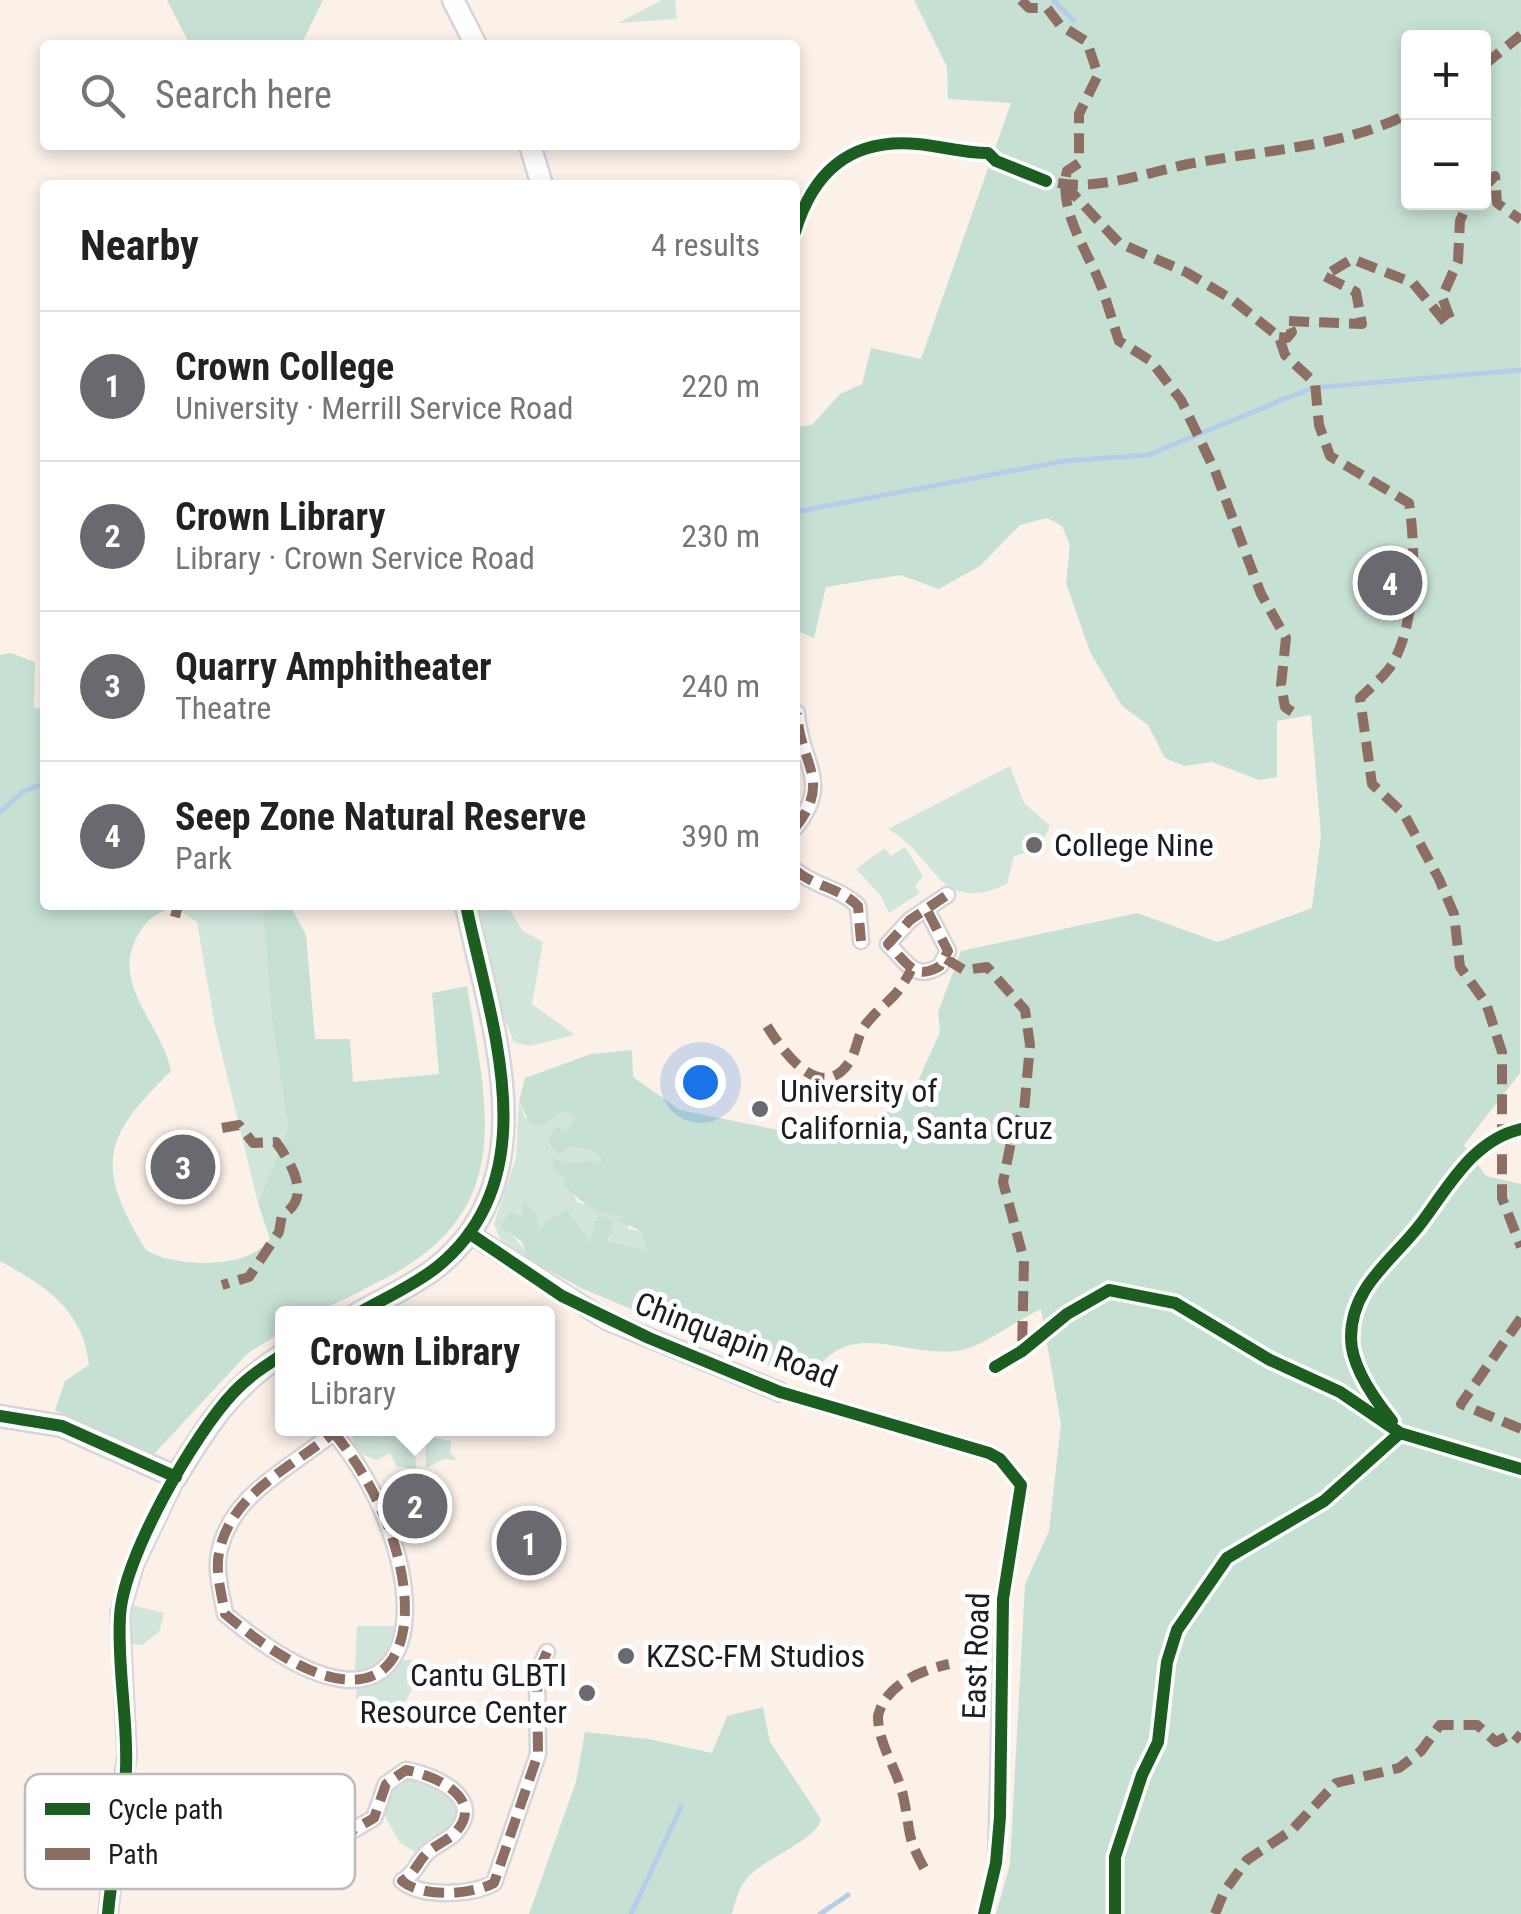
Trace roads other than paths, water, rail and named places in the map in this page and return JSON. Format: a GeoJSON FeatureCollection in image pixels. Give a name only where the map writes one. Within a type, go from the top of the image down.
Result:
{"type":"FeatureCollection","features":[{"type":"Feature","properties":{"kind":"main road"},"geometry":{"type":"LineString","coordinates":[[453,0],[473,40]]}},
{"type":"Feature","properties":{"kind":"main road"},"geometry":{"type":"LineString","coordinates":[[532,150],[540,180]]}},
{"type":"Feature","properties":{"kind":"main road"},"geometry":{"type":"LineString","coordinates":[[370,1306],[438,1266],[470,1233],[498,1171],[506,1111],[467,910]]}},
{"type":"Feature","properties":{"kind":"main road"},"geometry":{"type":"LineString","coordinates":[[0,1416],[62,1426],[176,1476],[233,1392],[275,1360]]}},
{"type":"Feature","properties":{"kind":"street"},"geometry":{"type":"LineString","coordinates":[[800,743],[814,785],[814,806],[800,822]]}},
{"type":"Feature","properties":{"kind":"street"},"geometry":{"type":"LineString","coordinates":[[800,874],[842,890],[858,906],[861,941]]}},
{"type":"Feature","properties":{"kind":"street"},"geometry":{"type":"LineString","coordinates":[[928,912],[947,943],[940,966],[928,973],[911,970],[888,944],[910,920],[928,912],[947,895]]}},
{"type":"Feature","properties":{"kind":"street","name":"Chinquapin Road"},"geometry":{"type":"LineString","coordinates":[[470,1233],[606,1320],[780,1392],[1000,1459]]}},
{"type":"Feature","properties":{"kind":"street"},"geometry":{"type":"LineString","coordinates":[[330,1436],[256,1490],[230,1522],[218,1554],[218,1570],[225,1614],[236,1624],[284,1661],[334,1682],[354,1682],[385,1667],[402,1647],[405,1590],[394,1540],[376,1491],[340,1436]]}},
{"type":"Feature","properties":{"kind":"street","name":"East Road"},"geometry":{"type":"LineString","coordinates":[[996,1863],[1003,1599],[1021,1485],[1000,1459]]}},
{"type":"Feature","properties":{"kind":"street"},"geometry":{"type":"LineString","coordinates":[[125,1774],[120,1612],[134,1564],[176,1476]]}},
{"type":"Feature","properties":{"kind":"street"},"geometry":{"type":"LineString","coordinates":[[355,1829],[374,1818],[386,1784],[406,1770],[452,1788],[464,1805],[462,1823],[402,1881],[416,1890],[462,1891],[488,1887],[499,1878],[538,1754],[537,1674],[547,1652]]}},
{"type":"Feature","properties":{"kind":"street"},"geometry":{"type":"LineString","coordinates":[[108,1914],[111,1889]]}},
{"type":"Feature","properties":{"kind":"waterway"},"geometry":{"type":"LineString","coordinates":[[1053,0],[1074,21]]}},
{"type":"Feature","properties":{"kind":"waterway"},"geometry":{"type":"LineString","coordinates":[[1322,387],[1521,370]]}},
{"type":"Feature","properties":{"kind":"waterway"},"geometry":{"type":"LineString","coordinates":[[800,511],[1064,461],[1148,455],[1314,387]]}},
{"type":"Feature","properties":{"kind":"waterway"},"geometry":{"type":"LineString","coordinates":[[0,812],[24,791],[40,785]]}},
{"type":"Feature","properties":{"kind":"waterway"},"geometry":{"type":"LineString","coordinates":[[631,1914],[681,1807]]}},
{"type":"Feature","properties":{"kind":"waterway"},"geometry":{"type":"LineString","coordinates":[[820,1914],[848,1895]]}},
{"type":"Feature","properties":{"kind":"place","name":"Seep Zone Natural Reserve"},"geometry":{"type":"Point","coordinates":[1390,583]}},
{"type":"Feature","properties":{"kind":"place","name":"College Nine"},"geometry":{"type":"Point","coordinates":[1034,845]}},
{"type":"Feature","properties":{"kind":"place","name":"University of California, Santa Cruz"},"geometry":{"type":"Point","coordinates":[760,1109]}},
{"type":"Feature","properties":{"kind":"place","name":"Quarry Amphitheater"},"geometry":{"type":"Point","coordinates":[183,1167]}},
{"type":"Feature","properties":{"kind":"place","name":"Crown Library"},"geometry":{"type":"Point","coordinates":[415,1506]}},
{"type":"Feature","properties":{"kind":"place","name":"Crown College"},"geometry":{"type":"Point","coordinates":[529,1543]}},
{"type":"Feature","properties":{"kind":"place","name":"KZSC-FM Studios"},"geometry":{"type":"Point","coordinates":[626,1656]}},
{"type":"Feature","properties":{"kind":"place","name":"Cantu GLBTI Resource Center"},"geometry":{"type":"Point","coordinates":[587,1693]}}]}
